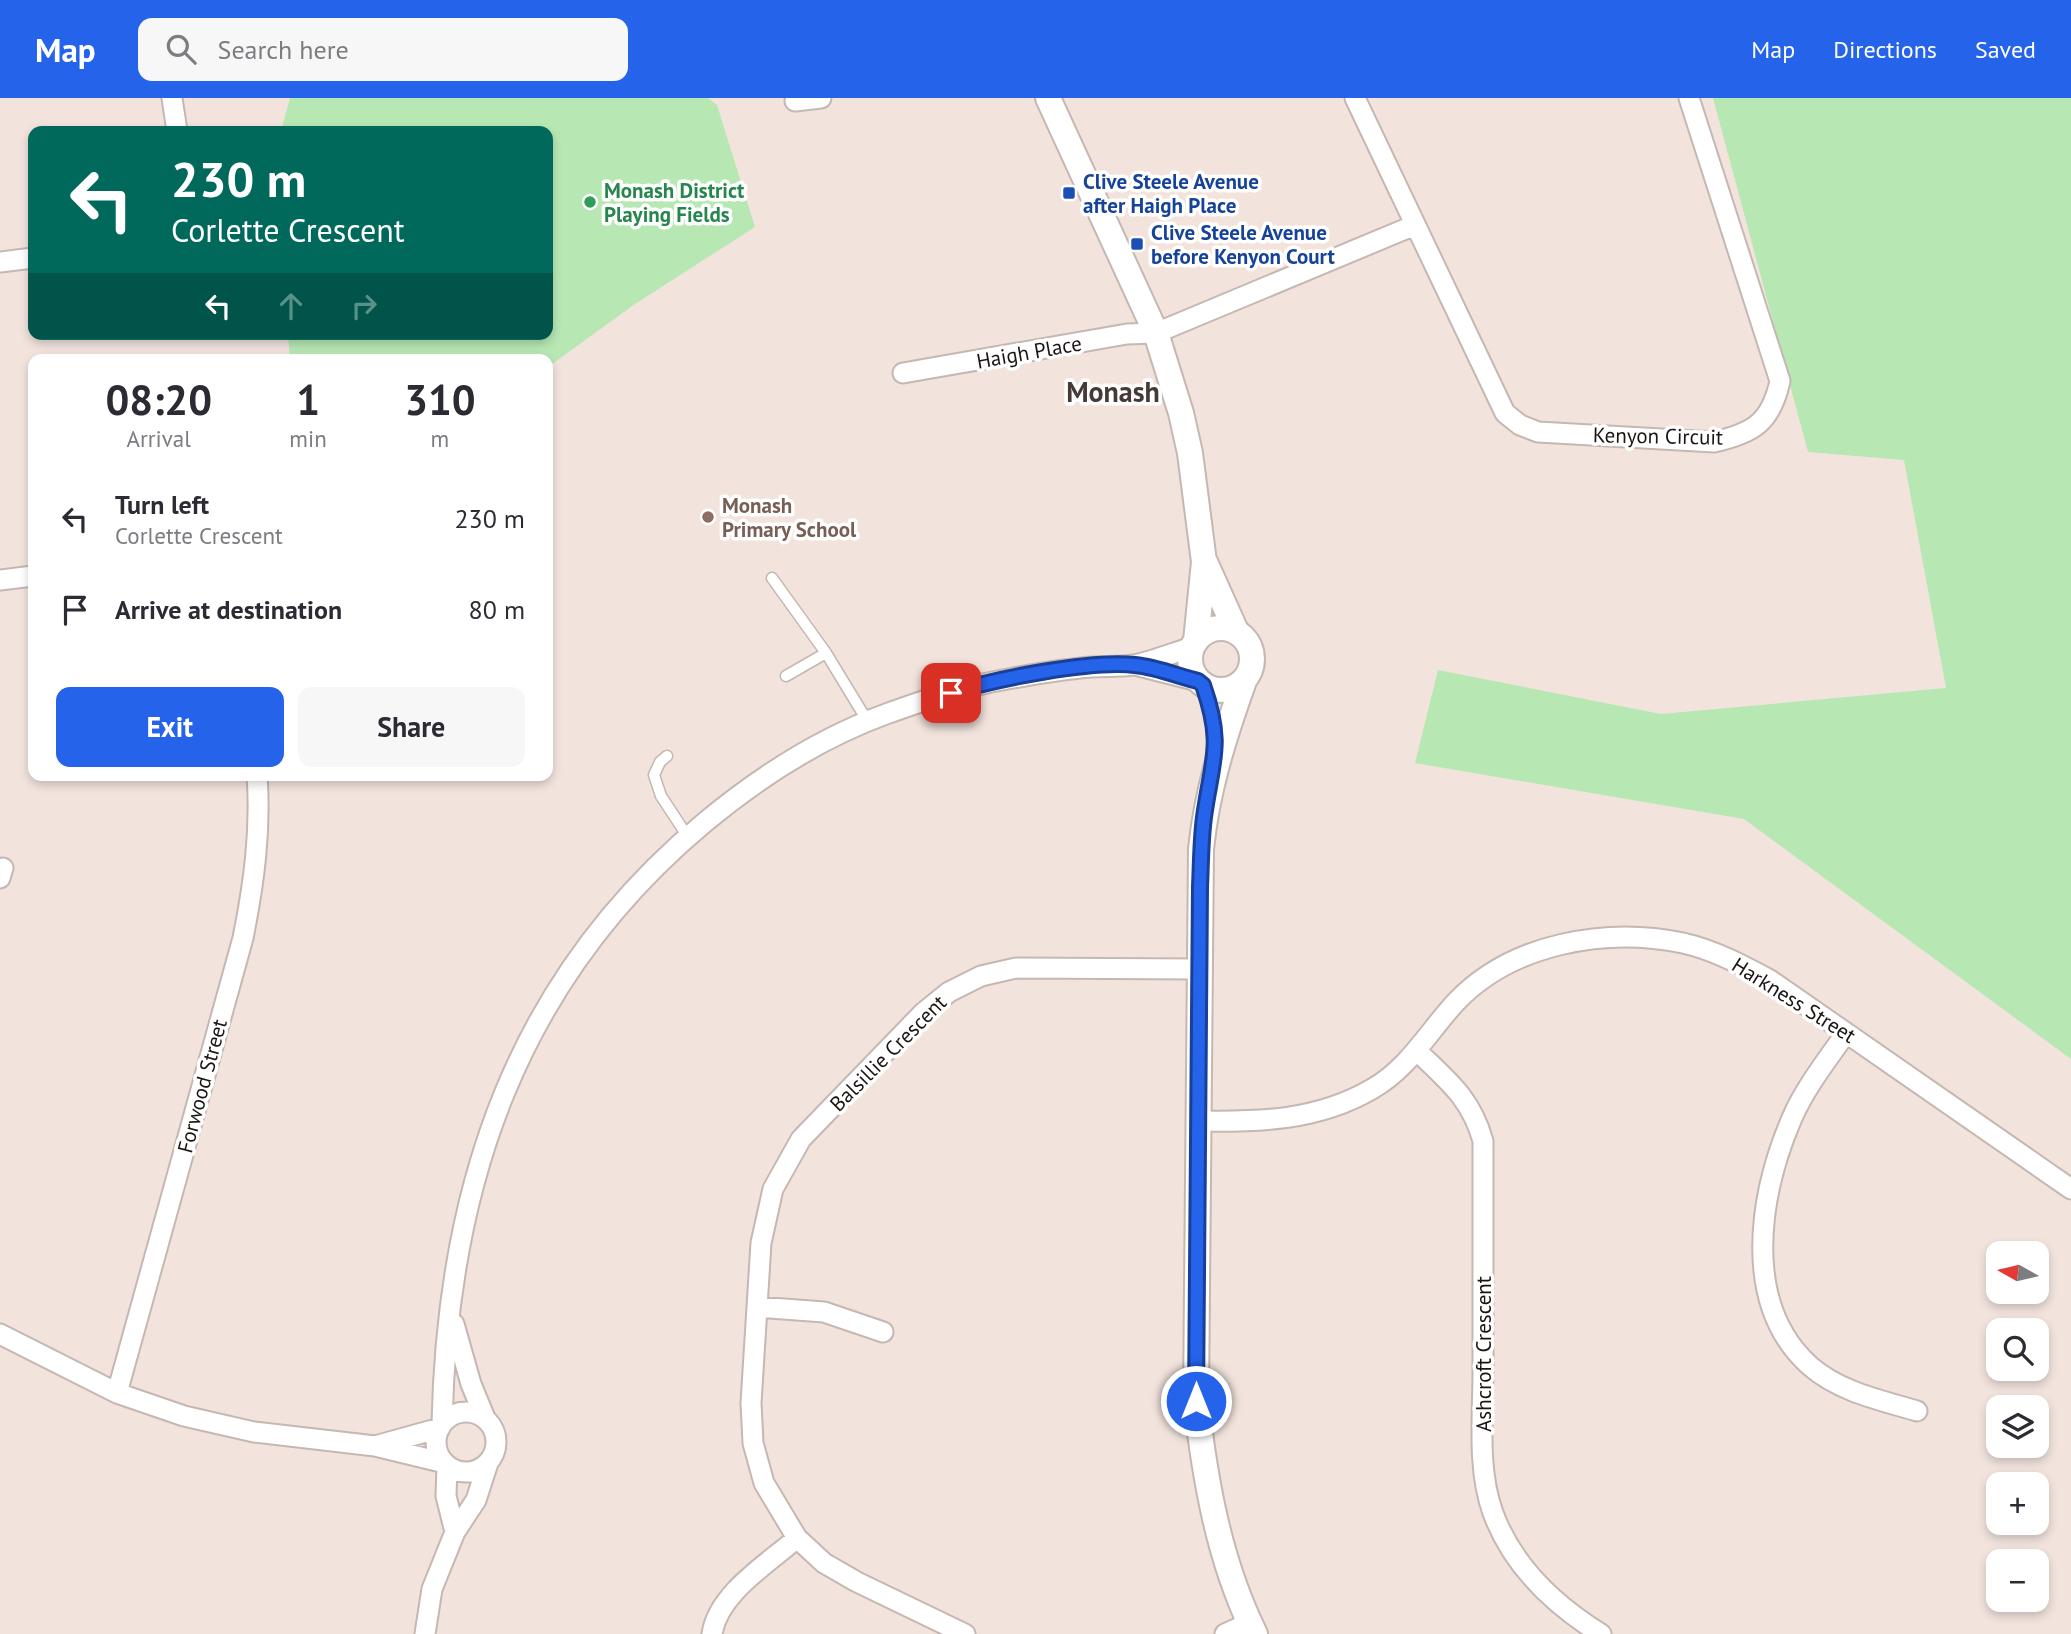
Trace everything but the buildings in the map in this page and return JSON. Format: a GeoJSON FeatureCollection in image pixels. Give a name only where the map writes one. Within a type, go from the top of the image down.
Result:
{"type":"FeatureCollection","features":[{"type":"Feature","properties":{"kind":"street"},"geometry":{"type":"LineString","coordinates":[[172,98],[176,126]]}},
{"type":"Feature","properties":{"kind":"street"},"geometry":{"type":"LineString","coordinates":[[795,102],[821,98]]}},
{"type":"Feature","properties":{"kind":"street"},"geometry":{"type":"LineString","coordinates":[[1048,98],[1156,333],[1190,453],[1204,562],[1191,669],[1200,683],[1214,718],[1216,758]]}},
{"type":"Feature","properties":{"kind":"street","name":"Kenyon Circuit"},"geometry":{"type":"LineString","coordinates":[[1356,98],[1505,413],[1520,425],[1538,432],[1714,442],[1737,437],[1757,426],[1775,404],[1779,371],[1689,98]]}},
{"type":"Feature","properties":{"kind":"street"},"geometry":{"type":"LineString","coordinates":[[1156,333],[1415,225]]}},
{"type":"Feature","properties":{"kind":"street"},"geometry":{"type":"LineString","coordinates":[[0,262],[28,259]]}},
{"type":"Feature","properties":{"kind":"street","name":"Haigh Place"},"geometry":{"type":"LineString","coordinates":[[903,373],[1127,334],[1156,333]]}},
{"type":"Feature","properties":{"kind":"street"},"geometry":{"type":"LineString","coordinates":[[1204,562],[1236,631],[1250,645],[1253,664],[1244,681],[1216,758],[1204,816],[1201,849],[1196,1401],[1204,1476],[1219,1538],[1252,1628],[1225,1634]]}},
{"type":"Feature","properties":{"kind":"street"},"geometry":{"type":"LineString","coordinates":[[0,580],[28,577]]}},
{"type":"Feature","properties":{"kind":"street"},"geometry":{"type":"LineString","coordinates":[[455,1532],[446,1496],[446,1464],[437,1447],[460,1243],[472,1186],[505,1086],[536,1025],[573,963],[646,874],[738,794],[808,750],[868,722],[965,688],[1090,667],[1135,665],[1194,644],[1210,630],[1236,631]]}},
{"type":"Feature","properties":{"kind":"street"},"geometry":{"type":"LineString","coordinates":[[1135,665],[1220,691],[1229,690],[1244,681]]}},
{"type":"Feature","properties":{"kind":"street","name":"Forwood Street"},"geometry":{"type":"LineString","coordinates":[[117,1393],[243,937],[256,877],[260,815],[257,781]]}},
{"type":"Feature","properties":{"kind":"street","name":"Harkness Street"},"geometry":{"type":"LineString","coordinates":[[1198,1121],[1255,1122],[1298,1118],[1338,1106],[1374,1088],[1417,1052],[1455,1003],[1506,965],[1569,942],[1615,937],[1662,940],[1730,958],[1770,980],[2071,1189]]}},
{"type":"Feature","properties":{"kind":"street","name":"Balsillie Crescent"},"geometry":{"type":"LineString","coordinates":[[965,1634],[857,1582],[824,1563],[797,1538],[764,1483],[753,1443],[751,1403],[767,1206],[790,1155],[801,1139],[914,1023],[949,992],[981,976],[1016,968],[1199,969]]}},
{"type":"Feature","properties":{"kind":"street"},"geometry":{"type":"LineString","coordinates":[[1846,1032],[1793,1116],[1775,1163],[1764,1236],[1768,1301],[1788,1343],[1812,1367],[1856,1393],[1917,1410]]}},
{"type":"Feature","properties":{"kind":"street","name":"Ashcroft Crescent"},"geometry":{"type":"LineString","coordinates":[[1417,1052],[1463,1095],[1476,1117],[1483,1141],[1483,1455],[1493,1514],[1512,1551],[1538,1586],[1571,1615],[1601,1634]]}},
{"type":"Feature","properties":{"kind":"street"},"geometry":{"type":"LineString","coordinates":[[757,1307],[824,1312],[883,1332]]}},
{"type":"Feature","properties":{"kind":"street"},"geometry":{"type":"LineString","coordinates":[[425,1634],[432,1589],[455,1532],[476,1500],[496,1440],[495,1432],[485,1418],[471,1384],[452,1316]]}},
{"type":"Feature","properties":{"kind":"street"},"geometry":{"type":"LineString","coordinates":[[0,1334],[117,1393],[184,1416],[254,1432],[376,1446],[468,1472],[488,1463]]}},
{"type":"Feature","properties":{"kind":"street"},"geometry":{"type":"LineString","coordinates":[[376,1446],[441,1426],[453,1415],[466,1412],[485,1418]]}},
{"type":"Feature","properties":{"kind":"street"},"geometry":{"type":"LineString","coordinates":[[712,1634],[720,1611],[733,1595],[797,1538]]}},
{"type":"Feature","properties":{"kind":"lane"},"geometry":{"type":"LineString","coordinates":[[772,578],[826,653],[868,722]]}},
{"type":"Feature","properties":{"kind":"lane"},"geometry":{"type":"LineString","coordinates":[[786,676],[826,653]]}},
{"type":"Feature","properties":{"kind":"lane"},"geometry":{"type":"LineString","coordinates":[[667,756],[660,762],[654,775],[661,796],[688,837]]}},
{"type":"Feature","properties":{"kind":"green space"},"geometry":{"type":"Polygon","coordinates":[[[290,98],[708,98],[717,105],[755,227],[635,304],[553,363],[553,354],[290,354],[288,340],[553,340],[553,126],[282,126],[290,98]]]}},
{"type":"Feature","properties":{"kind":"green space"},"geometry":{"type":"Polygon","coordinates":[[[1713,98],[2071,98],[2071,1059],[1744,819],[1415,763],[1438,670],[1661,714],[1946,688],[1904,460],[1808,452],[1713,98]]]}},
{"type":"Feature","properties":{"kind":"place","name":"Clive Steele Avenue after Haigh Place"},"geometry":{"type":"Point","coordinates":[1069,193]}},
{"type":"Feature","properties":{"kind":"place","name":"Monash District Playing Fields"},"geometry":{"type":"Point","coordinates":[590,202]}},
{"type":"Feature","properties":{"kind":"place","name":"Clive Steele Avenue before Kenyon Court"},"geometry":{"type":"Point","coordinates":[1137,244]}},
{"type":"Feature","properties":{"kind":"place","name":"Monash Primary School"},"geometry":{"type":"Point","coordinates":[708,517]}},
{"type":"Feature","properties":{"kind":"district","name":"Monash"},"geometry":{"type":"Point","coordinates":[1113,391]}},
{"type":"Feature","properties":{"kind":"route"},"geometry":{"type":"LineString","coordinates":[[951,693],[1007,679],[1090,667],[1135,665],[1198,681],[1203,685],[1214,718],[1216,758],[1204,816],[1201,849],[1196,1401]]}}]}
